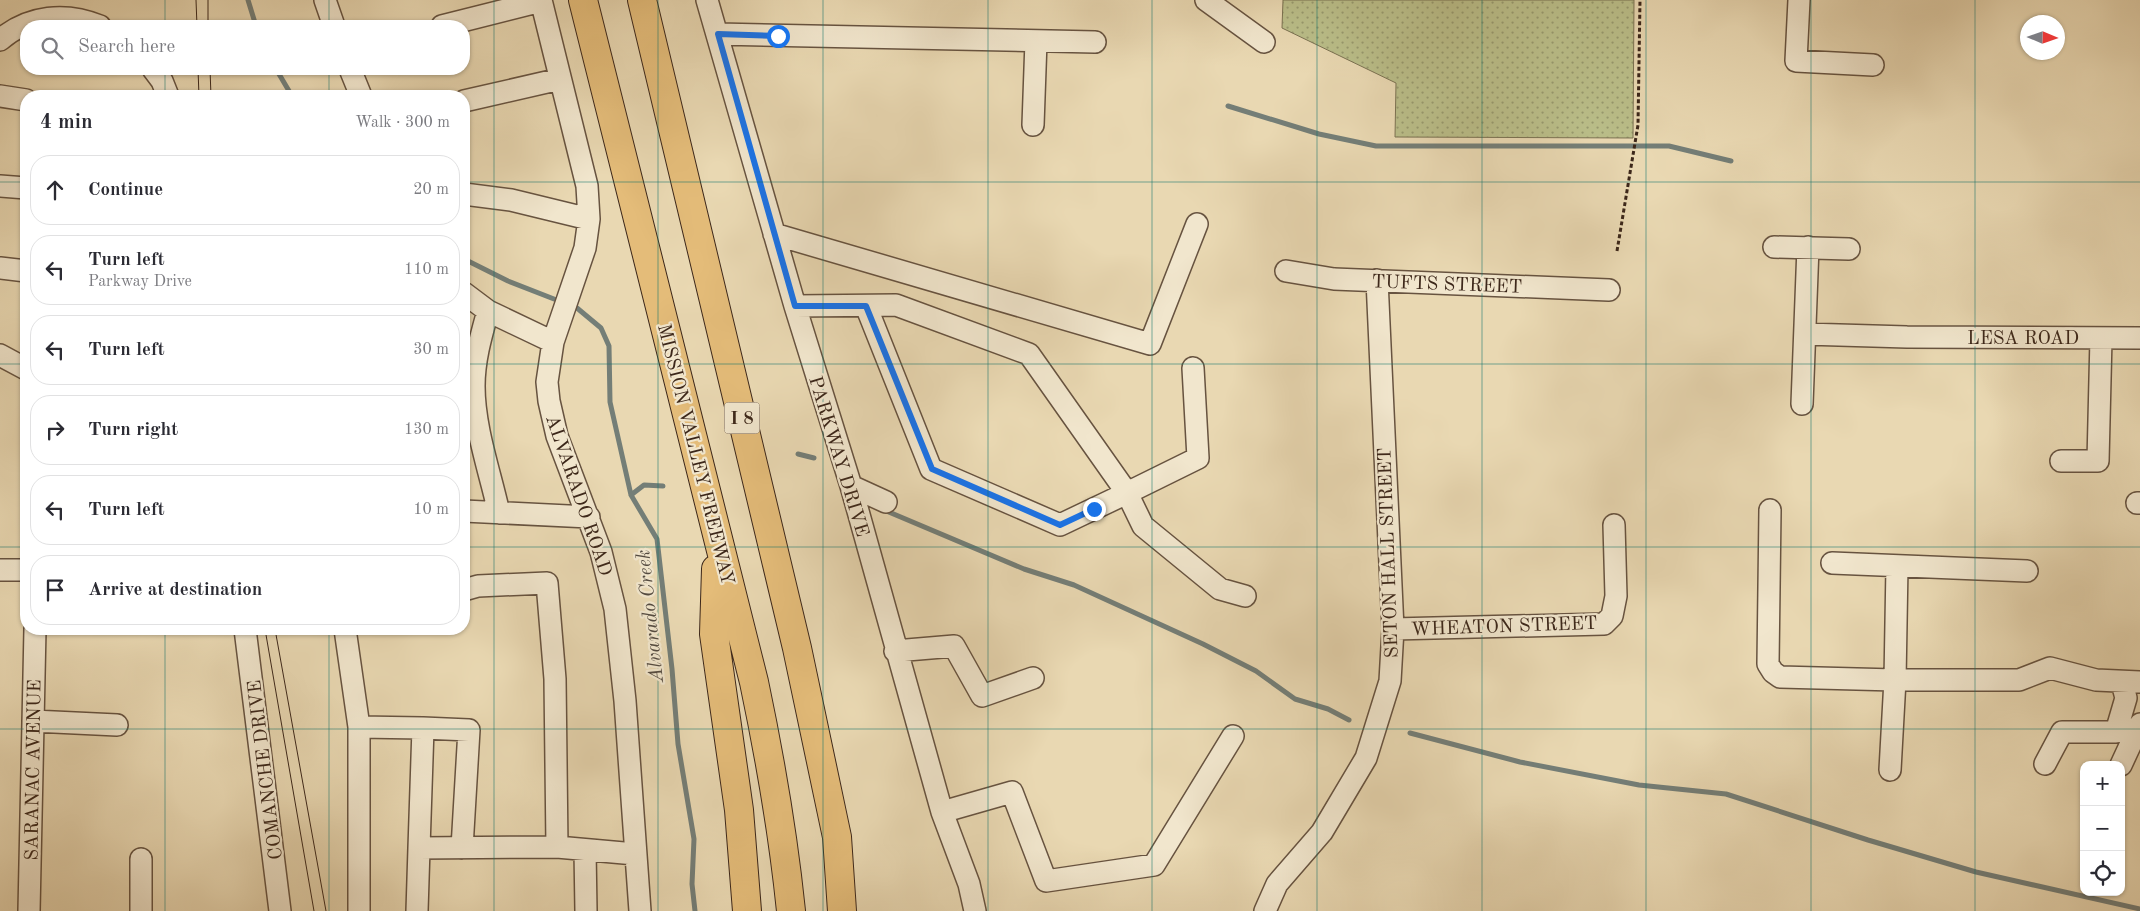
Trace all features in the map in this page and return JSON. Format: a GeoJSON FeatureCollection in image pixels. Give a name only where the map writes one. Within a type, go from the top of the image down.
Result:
{"type":"FeatureCollection","features":[{"type":"Feature","properties":{"kind":"highway","name":"MISSION VALLEY FREEWAY"},"geometry":{"type":"LineString","coordinates":[[583,0],[754,682],[772,769],[784,841],[791,911]]}},
{"type":"Feature","properties":{"kind":"highway","name":"I 8"},"geometry":{"type":"LineString","coordinates":[[642,0],[797,648],[837,838],[842,911]]}},
{"type":"Feature","properties":{"kind":"highway"},"geometry":{"type":"LineString","coordinates":[[717,535],[714,634],[740,810],[747,911]]}},
{"type":"Feature","properties":{"kind":"highway"},"geometry":{"type":"LineString","coordinates":[[837,838],[851,911]]}},
{"type":"Feature","properties":{"kind":"street"},"geometry":{"type":"LineString","coordinates":[[325,0],[332,20]]}},
{"type":"Feature","properties":{"kind":"street"},"geometry":{"type":"LineString","coordinates":[[465,20],[541,0]]}},
{"type":"Feature","properties":{"kind":"street","name":"ALVARADO ROAD"},"geometry":{"type":"LineString","coordinates":[[541,0],[587,186],[589,219],[585,248],[553,342],[547,382],[552,418],[589,517],[609,582],[619,638],[640,911]]}},
{"type":"Feature","properties":{"kind":"street","name":"PARKWAY DRIVE"},"geometry":{"type":"LineString","coordinates":[[707,0],[795,306],[851,486],[895,651],[942,812],[969,884],[975,911]]}},
{"type":"Feature","properties":{"kind":"street"},"geometry":{"type":"LineString","coordinates":[[1206,0],[1264,42]]}},
{"type":"Feature","properties":{"kind":"street"},"geometry":{"type":"LineString","coordinates":[[1799,0],[1796,61],[1873,65]]}},
{"type":"Feature","properties":{"kind":"street"},"geometry":{"type":"LineString","coordinates":[[37,20],[42,18],[72,17],[81,20]]}},
{"type":"Feature","properties":{"kind":"street"},"geometry":{"type":"LineString","coordinates":[[0,40],[20,27]]}},
{"type":"Feature","properties":{"kind":"street"},"geometry":{"type":"LineString","coordinates":[[718,34],[1095,42]]}},
{"type":"Feature","properties":{"kind":"street"},"geometry":{"type":"LineString","coordinates":[[1033,125],[1036,41]]}},
{"type":"Feature","properties":{"kind":"street"},"geometry":{"type":"LineString","coordinates":[[156,75],[165,90]]}},
{"type":"Feature","properties":{"kind":"street"},"geometry":{"type":"LineString","coordinates":[[352,75],[359,90]]}},
{"type":"Feature","properties":{"kind":"street"},"geometry":{"type":"LineString","coordinates":[[470,100],[560,79]]}},
{"type":"Feature","properties":{"kind":"street"},"geometry":{"type":"LineString","coordinates":[[0,96],[20,99]]}},
{"type":"Feature","properties":{"kind":"street"},"geometry":{"type":"LineString","coordinates":[[0,186],[20,188]]}},
{"type":"Feature","properties":{"kind":"street"},"geometry":{"type":"LineString","coordinates":[[470,195],[510,200],[589,219]]}},
{"type":"Feature","properties":{"kind":"street"},"geometry":{"type":"LineString","coordinates":[[774,234],[1150,344],[1197,224]]}},
{"type":"Feature","properties":{"kind":"street"},"geometry":{"type":"LineString","coordinates":[[1774,247],[1849,249]]}},
{"type":"Feature","properties":{"kind":"street"},"geometry":{"type":"LineString","coordinates":[[1802,404],[1808,247]]}},
{"type":"Feature","properties":{"kind":"street"},"geometry":{"type":"LineString","coordinates":[[0,268],[20,270]]}},
{"type":"Feature","properties":{"kind":"street","name":"TUFTS STREET"},"geometry":{"type":"LineString","coordinates":[[1286,271],[1334,279],[1610,290]]}},
{"type":"Feature","properties":{"kind":"street","name":"SETON HALL STREET"},"geometry":{"type":"LineString","coordinates":[[1265,911],[1277,884],[1322,832],[1366,758],[1390,681],[1393,630],[1377,280]]}},
{"type":"Feature","properties":{"kind":"street"},"geometry":{"type":"LineString","coordinates":[[470,297],[497,315],[553,342]]}},
{"type":"Feature","properties":{"kind":"street"},"geometry":{"type":"LineString","coordinates":[[795,306],[896,306],[1029,354],[1127,493],[1143,526],[1220,589],[1246,596]]}},
{"type":"Feature","properties":{"kind":"street"},"geometry":{"type":"LineString","coordinates":[[866,306],[932,469],[1060,525],[1198,458],[1194,368]]}},
{"type":"Feature","properties":{"kind":"street"},"geometry":{"type":"LineString","coordinates":[[497,315],[477,350],[474,387],[479,425],[499,513]]}},
{"type":"Feature","properties":{"kind":"street","name":"LESA ROAD"},"geometry":{"type":"LineString","coordinates":[[1804,334],[1907,337],[2140,338]]}},
{"type":"Feature","properties":{"kind":"street"},"geometry":{"type":"LineString","coordinates":[[2061,461],[2098,461],[2101,338]]}},
{"type":"Feature","properties":{"kind":"street"},"geometry":{"type":"LineString","coordinates":[[0,356],[20,366]]}},
{"type":"Feature","properties":{"kind":"street"},"geometry":{"type":"LineString","coordinates":[[851,486],[886,502]]}},
{"type":"Feature","properties":{"kind":"street"},"geometry":{"type":"LineString","coordinates":[[1770,510],[1768,664],[1773,672],[1780,677],[1895,680],[2019,680],[2050,668],[2096,680],[2131,683],[2116,732],[2062,732],[2045,764]]}},
{"type":"Feature","properties":{"kind":"street"},"geometry":{"type":"LineString","coordinates":[[470,512],[589,517]]}},
{"type":"Feature","properties":{"kind":"street","name":"WHEATON STREET"},"geometry":{"type":"LineString","coordinates":[[1393,630],[1604,624],[1612,616],[1616,596],[1614,526]]}},
{"type":"Feature","properties":{"kind":"street"},"geometry":{"type":"LineString","coordinates":[[1832,563],[2027,571]]}},
{"type":"Feature","properties":{"kind":"street"},"geometry":{"type":"LineString","coordinates":[[1890,770],[1895,680],[1897,566]]}},
{"type":"Feature","properties":{"kind":"street"},"geometry":{"type":"LineString","coordinates":[[0,570],[20,570]]}},
{"type":"Feature","properties":{"kind":"street"},"geometry":{"type":"LineString","coordinates":[[470,588],[478,586],[547,583],[555,679],[557,847]]}},
{"type":"Feature","properties":{"kind":"street","name":"SARANAC AVENUE"},"geometry":{"type":"LineString","coordinates":[[29,911],[35,635]]}},
{"type":"Feature","properties":{"kind":"street","name":"COMANCHE DRIVE"},"geometry":{"type":"LineString","coordinates":[[246,635],[280,911]]}},
{"type":"Feature","properties":{"kind":"street"},"geometry":{"type":"LineString","coordinates":[[346,635],[359,727],[360,911]]}},
{"type":"Feature","properties":{"kind":"street"},"geometry":{"type":"LineString","coordinates":[[895,651],[954,646],[982,696],[1033,678]]}},
{"type":"Feature","properties":{"kind":"street"},"geometry":{"type":"LineString","coordinates":[[33,721],[117,724]]}},
{"type":"Feature","properties":{"kind":"street"},"geometry":{"type":"LineString","coordinates":[[2123,761],[2140,724]]}},
{"type":"Feature","properties":{"kind":"street"},"geometry":{"type":"LineString","coordinates":[[359,727],[469,730],[462,848]]}},
{"type":"Feature","properties":{"kind":"street"},"geometry":{"type":"LineString","coordinates":[[417,911],[422,728]]}},
{"type":"Feature","properties":{"kind":"street"},"geometry":{"type":"LineString","coordinates":[[942,812],[1012,792],[1046,882],[1154,865],[1233,736]]}},
{"type":"Feature","properties":{"kind":"street"},"geometry":{"type":"LineString","coordinates":[[419,848],[557,847],[635,854]]}},
{"type":"Feature","properties":{"kind":"street"},"geometry":{"type":"LineString","coordinates":[[585,850],[586,911]]}},
{"type":"Feature","properties":{"kind":"street"},"geometry":{"type":"LineString","coordinates":[[140,859],[141,911]]}},
{"type":"Feature","properties":{"kind":"path"},"geometry":{"type":"LineString","coordinates":[[1618,251],[1638,125],[1640,0]]}},
{"type":"Feature","properties":{"kind":"green space"},"geometry":{"type":"Polygon","coordinates":[[[1283,0],[1634,0],[1633,138],[1395,137],[1396,83],[1282,28],[1283,0]]]}},
{"type":"Feature","properties":{"kind":"waterway","name":"Alvarado Creek"},"geometry":{"type":"LineString","coordinates":[[248,0],[254,20]]}},
{"type":"Feature","properties":{"kind":"waterway","name":"Alvarado Creek"},"geometry":{"type":"LineString","coordinates":[[280,75],[288,90]]}},
{"type":"Feature","properties":{"kind":"waterway"},"geometry":{"type":"LineString","coordinates":[[1228,106],[1319,134],[1376,146],[1669,146],[1731,161]]}},
{"type":"Feature","properties":{"kind":"waterway","name":"Alvarado Creek"},"geometry":{"type":"LineString","coordinates":[[470,262],[508,281],[554,299]]}},
{"type":"Feature","properties":{"kind":"waterway","name":"Alvarado Creek"},"geometry":{"type":"LineString","coordinates":[[577,308],[601,328],[609,346],[610,402],[631,495],[657,539],[672,669],[678,744],[694,839],[692,884],[695,911]]}},
{"type":"Feature","properties":{"kind":"waterway"},"geometry":{"type":"LineString","coordinates":[[798,454],[814,458]]}},
{"type":"Feature","properties":{"kind":"waterway"},"geometry":{"type":"LineString","coordinates":[[631,495],[644,485],[663,486]]}},
{"type":"Feature","properties":{"kind":"waterway"},"geometry":{"type":"LineString","coordinates":[[884,510],[1024,569],[1074,585],[1203,644],[1256,671],[1295,699],[1328,709],[1349,720]]}},
{"type":"Feature","properties":{"kind":"waterway"},"geometry":{"type":"LineString","coordinates":[[1410,733],[1520,762],[1639,785],[1726,794],[1868,840],[1976,872],[2140,909]]}},
{"type":"Feature","properties":{"kind":"tram line"},"geometry":{"type":"LineString","coordinates":[[196,0],[197,20]]}},
{"type":"Feature","properties":{"kind":"tram line"},"geometry":{"type":"LineString","coordinates":[[208,0],[208,20]]}},
{"type":"Feature","properties":{"kind":"tram line"},"geometry":{"type":"LineString","coordinates":[[198,75],[199,90]]}},
{"type":"Feature","properties":{"kind":"tram line"},"geometry":{"type":"LineString","coordinates":[[210,75],[211,90]]}},
{"type":"Feature","properties":{"kind":"tram line"},"geometry":{"type":"LineString","coordinates":[[266,635],[314,911]]}},
{"type":"Feature","properties":{"kind":"tram line"},"geometry":{"type":"LineString","coordinates":[[276,635],[326,911]]}},
{"type":"Feature","properties":{"kind":"route"},"geometry":{"type":"LineString","coordinates":[[778,36],[718,34],[795,306],[866,306],[932,469],[1060,525],[1094,509]]}}]}
